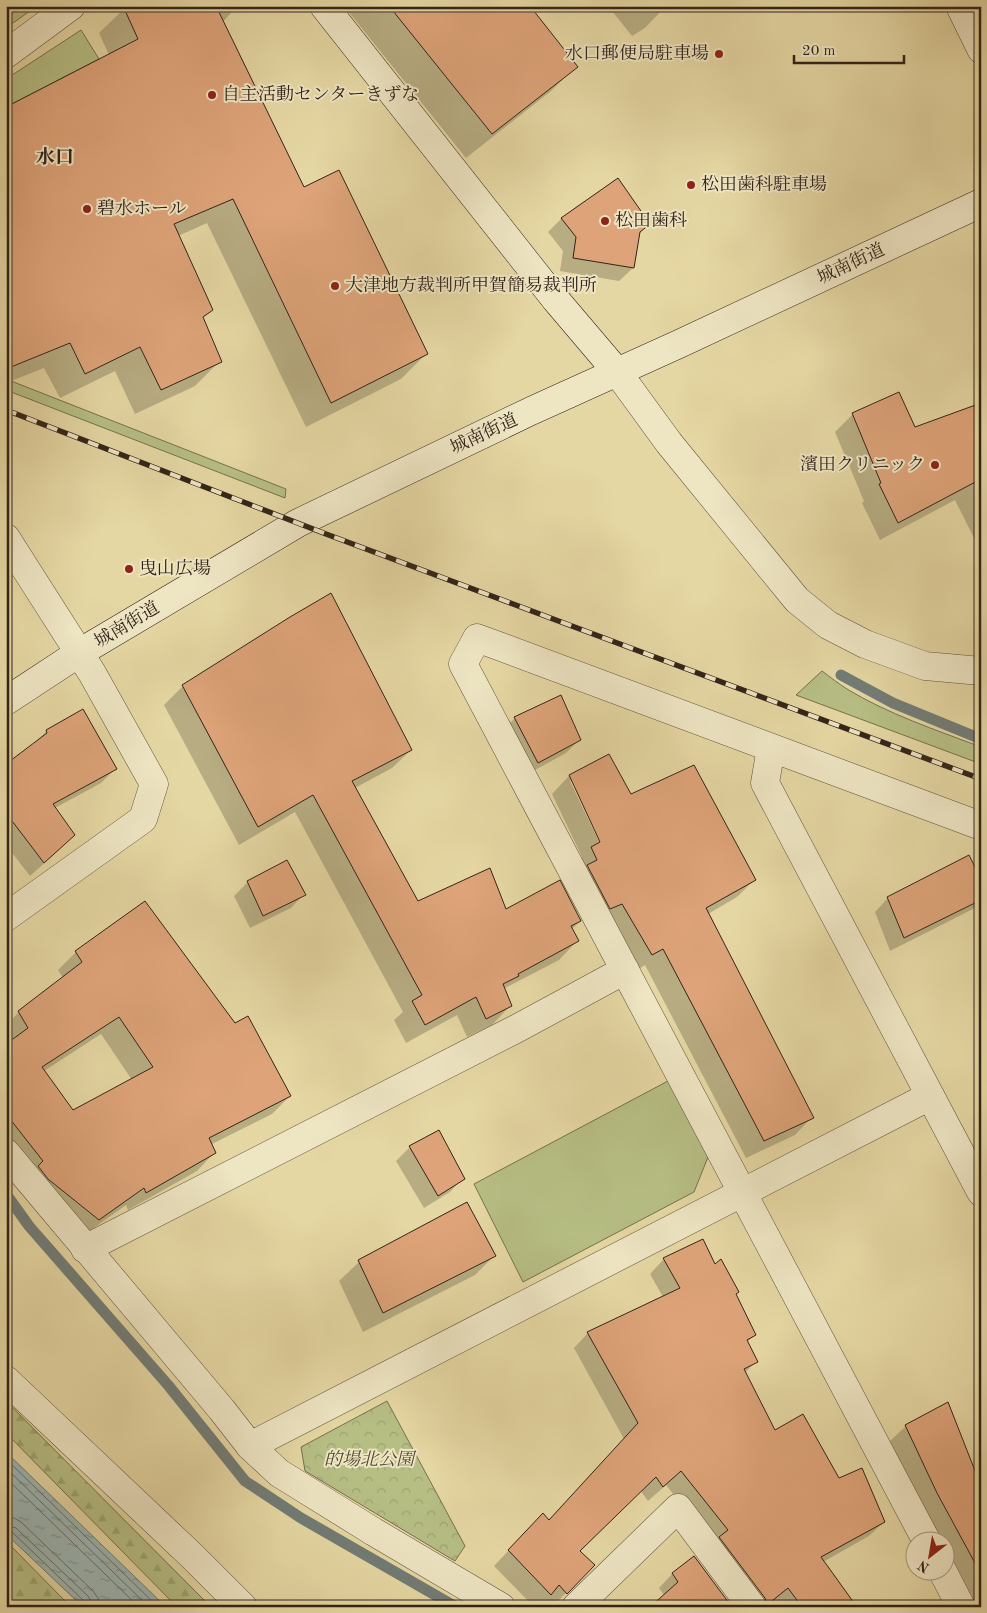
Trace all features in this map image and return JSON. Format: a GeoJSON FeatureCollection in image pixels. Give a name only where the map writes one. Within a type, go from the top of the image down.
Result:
{"type":"FeatureCollection","features":[{"type":"Feature","properties":{"kind":"street"},"geometry":{"type":"LineString","coordinates":[[6,54],[71,6]]}},
{"type":"Feature","properties":{"kind":"street"},"geometry":{"type":"LineString","coordinates":[[324,6],[556,300],[618,373],[669,443],[797,600],[828,625],[866,644],[925,666],[981,671]]}},
{"type":"Feature","properties":{"kind":"street"},"geometry":{"type":"LineString","coordinates":[[960,6],[981,49]]}},
{"type":"Feature","properties":{"kind":"street","name":"城南街道"},"geometry":{"type":"LineString","coordinates":[[6,701],[79,653],[298,522],[531,411],[618,373],[981,203]]}},
{"type":"Feature","properties":{"kind":"street"},"geometry":{"type":"LineString","coordinates":[[6,538],[68,633],[154,784],[143,819],[6,917]]}},
{"type":"Feature","properties":{"kind":"street"},"geometry":{"type":"LineString","coordinates":[[921,1530],[463,664],[477,638],[981,826]]}},
{"type":"Feature","properties":{"kind":"street"},"geometry":{"type":"LineString","coordinates":[[771,748],[766,783],[981,1192]]}},
{"type":"Feature","properties":{"kind":"street"},"geometry":{"type":"LineString","coordinates":[[85,1249],[625,970]]}},
{"type":"Feature","properties":{"kind":"street"},"geometry":{"type":"LineString","coordinates":[[250,1446],[930,1096]]}},
{"type":"Feature","properties":{"kind":"street"},"geometry":{"type":"LineString","coordinates":[[6,1153],[250,1446],[279,1473],[501,1607]]}},
{"type":"Feature","properties":{"kind":"street"},"geometry":{"type":"LineString","coordinates":[[6,1380],[192,1556],[243,1607]]}},
{"type":"Feature","properties":{"kind":"street"},"geometry":{"type":"LineString","coordinates":[[576,1607],[678,1508],[752,1607]]}},
{"type":"Feature","properties":{"kind":"street"},"geometry":{"type":"LineString","coordinates":[[947,1580],[961,1607]]}},
{"type":"Feature","properties":{"kind":"green space"},"geometry":{"type":"Polygon","coordinates":[[[6,6],[37,6],[6,28],[6,6]]]}},
{"type":"Feature","properties":{"kind":"green space"},"geometry":{"type":"Polygon","coordinates":[[[81,30],[99,59],[6,107],[6,79],[81,30]]]}},
{"type":"Feature","properties":{"kind":"green space"},"geometry":{"type":"Polygon","coordinates":[[[6,379],[286,489],[285,498],[6,390],[6,379]]]}},
{"type":"Feature","properties":{"kind":"green space"},"geometry":{"type":"Polygon","coordinates":[[[822,671],[847,689],[879,706],[912,721],[981,747],[981,764],[796,695],[822,671]]]}},
{"type":"Feature","properties":{"kind":"green space"},"geometry":{"type":"Polygon","coordinates":[[[668,1081],[708,1157],[694,1192],[523,1282],[474,1184],[668,1081]]]}},
{"type":"Feature","properties":{"kind":"green space"},"geometry":{"type":"Polygon","coordinates":[[[6,1401],[211,1607],[177,1607],[6,1433],[6,1401]]]}},
{"type":"Feature","properties":{"kind":"green space","name":"的場北公園"},"geometry":{"type":"Polygon","coordinates":[[[387,1401],[465,1546],[455,1561],[305,1471],[301,1447],[387,1401]]]}},
{"type":"Feature","properties":{"kind":"green space"},"geometry":{"type":"Polygon","coordinates":[[[6,1541],[71,1607],[8,1607],[6,1605],[6,1541]]]}},
{"type":"Feature","properties":{"kind":"water"},"geometry":{"type":"Polygon","coordinates":[[[6,1452],[166,1607],[83,1607],[6,1534],[6,1452]]]}},
{"type":"Feature","properties":{"kind":"building"},"geometry":{"type":"Polygon","coordinates":[[[123,6],[216,6],[304,187],[339,170],[428,354],[331,403],[233,199],[174,224],[213,310],[203,317],[222,362],[161,390],[140,347],[85,374],[70,343],[6,369],[6,107],[138,39],[123,6]]]}},
{"type":"Feature","properties":{"kind":"building"},"geometry":{"type":"Polygon","coordinates":[[[389,6],[530,6],[578,67],[492,134],[389,6]]]}},
{"type":"Feature","properties":{"kind":"building","name":"松田歯科"},"geometry":{"type":"Polygon","coordinates":[[[618,178],[650,224],[640,232],[634,268],[573,258],[576,237],[561,218],[618,178]]]}},
{"type":"Feature","properties":{"kind":"building","name":"濱田クリニック"},"geometry":{"type":"Polygon","coordinates":[[[899,392],[915,427],[981,403],[981,479],[898,523],[879,484],[881,483],[852,413],[899,392]]]}},
{"type":"Feature","properties":{"kind":"building"},"geometry":{"type":"Polygon","coordinates":[[[331,593],[412,750],[352,781],[418,901],[490,868],[506,909],[560,880],[581,921],[571,926],[579,941],[503,984],[512,1006],[486,1019],[476,997],[425,1025],[412,1001],[422,995],[313,795],[258,827],[182,685],[331,593]]]}},
{"type":"Feature","properties":{"kind":"building"},"geometry":{"type":"Polygon","coordinates":[[[561,695],[581,740],[538,763],[514,717],[561,695]]]}},
{"type":"Feature","properties":{"kind":"building"},"geometry":{"type":"Polygon","coordinates":[[[83,709],[117,769],[53,804],[75,835],[44,863],[6,813],[6,764],[47,733],[46,730],[83,709]]]}},
{"type":"Feature","properties":{"kind":"building"},"geometry":{"type":"Polygon","coordinates":[[[609,754],[631,794],[694,765],[756,880],[706,908],[814,1118],[764,1141],[663,949],[652,955],[622,904],[610,909],[587,865],[597,860],[591,847],[600,842],[569,775],[609,754]]]}},
{"type":"Feature","properties":{"kind":"building"},"geometry":{"type":"Polygon","coordinates":[[[969,855],[981,879],[981,900],[904,938],[887,897],[969,855]]]}},
{"type":"Feature","properties":{"kind":"building"},"geometry":{"type":"Polygon","coordinates":[[[287,860],[306,895],[263,916],[247,881],[287,860]]]}},
{"type":"Feature","properties":{"kind":"building"},"geometry":{"type":"Polygon","coordinates":[[[145,901],[235,1023],[248,1016],[291,1096],[209,1138],[216,1153],[146,1193],[144,1188],[99,1220],[48,1179],[38,1166],[43,1161],[6,1114],[6,1044],[28,1028],[18,1011],[82,962],[75,951],[145,901]],[[119,1017],[42,1067],[73,1110],[153,1067],[119,1017]]]}},
{"type":"Feature","properties":{"kind":"building"},"geometry":{"type":"Polygon","coordinates":[[[439,1130],[465,1179],[438,1196],[409,1146],[439,1130]]]}},
{"type":"Feature","properties":{"kind":"building"},"geometry":{"type":"Polygon","coordinates":[[[467,1202],[496,1256],[383,1313],[358,1260],[467,1202]]]}},
{"type":"Feature","properties":{"kind":"building"},"geometry":{"type":"Polygon","coordinates":[[[703,1239],[715,1264],[721,1259],[739,1292],[736,1294],[756,1335],[747,1340],[758,1362],[744,1369],[775,1430],[803,1414],[839,1478],[862,1468],[885,1522],[821,1557],[857,1607],[802,1607],[788,1588],[767,1605],[765,1598],[719,1537],[728,1530],[681,1471],[663,1487],[656,1477],[580,1551],[595,1565],[567,1594],[559,1585],[551,1595],[508,1550],[543,1513],[549,1520],[638,1423],[587,1332],[680,1288],[663,1258],[703,1239]]]}},
{"type":"Feature","properties":{"kind":"building"},"geometry":{"type":"Polygon","coordinates":[[[948,1402],[981,1486],[981,1574],[937,1493],[905,1425],[948,1402]]]}},
{"type":"Feature","properties":{"kind":"building"},"geometry":{"type":"Polygon","coordinates":[[[694,1556],[732,1607],[650,1607],[678,1582],[672,1573],[694,1556]]]}},
{"type":"Feature","properties":{"kind":"waterway"},"geometry":{"type":"LineString","coordinates":[[841,675],[893,703],[981,739]]}},
{"type":"Feature","properties":{"kind":"waterway"},"geometry":{"type":"LineString","coordinates":[[6,1194],[29,1226],[168,1385],[245,1481],[301,1518],[456,1607]]}},
{"type":"Feature","properties":{"kind":"railway"},"geometry":{"type":"LineString","coordinates":[[6,410],[326,534],[981,779]]}},
{"type":"Feature","properties":{"kind":"place","name":"水口郵便局駐車場"},"geometry":{"type":"Point","coordinates":[719,54]}},
{"type":"Feature","properties":{"kind":"place","name":"自主活動センターきずな"},"geometry":{"type":"Point","coordinates":[212,95]}},
{"type":"Feature","properties":{"kind":"place","name":"松田歯科駐車場"},"geometry":{"type":"Point","coordinates":[691,185]}},
{"type":"Feature","properties":{"kind":"place","name":"碧水ホール"},"geometry":{"type":"Point","coordinates":[87,209]}},
{"type":"Feature","properties":{"kind":"place","name":"松田歯科"},"geometry":{"type":"Point","coordinates":[605,221]}},
{"type":"Feature","properties":{"kind":"place","name":"大津地方裁判所甲賀簡易裁判所"},"geometry":{"type":"Point","coordinates":[335,286]}},
{"type":"Feature","properties":{"kind":"place","name":"濱田クリニック"},"geometry":{"type":"Point","coordinates":[935,465]}},
{"type":"Feature","properties":{"kind":"place","name":"曳山広場"},"geometry":{"type":"Point","coordinates":[129,569]}},
{"type":"Feature","properties":{"kind":"district","name":"水口"},"geometry":{"type":"Point","coordinates":[55,158]}}]}
